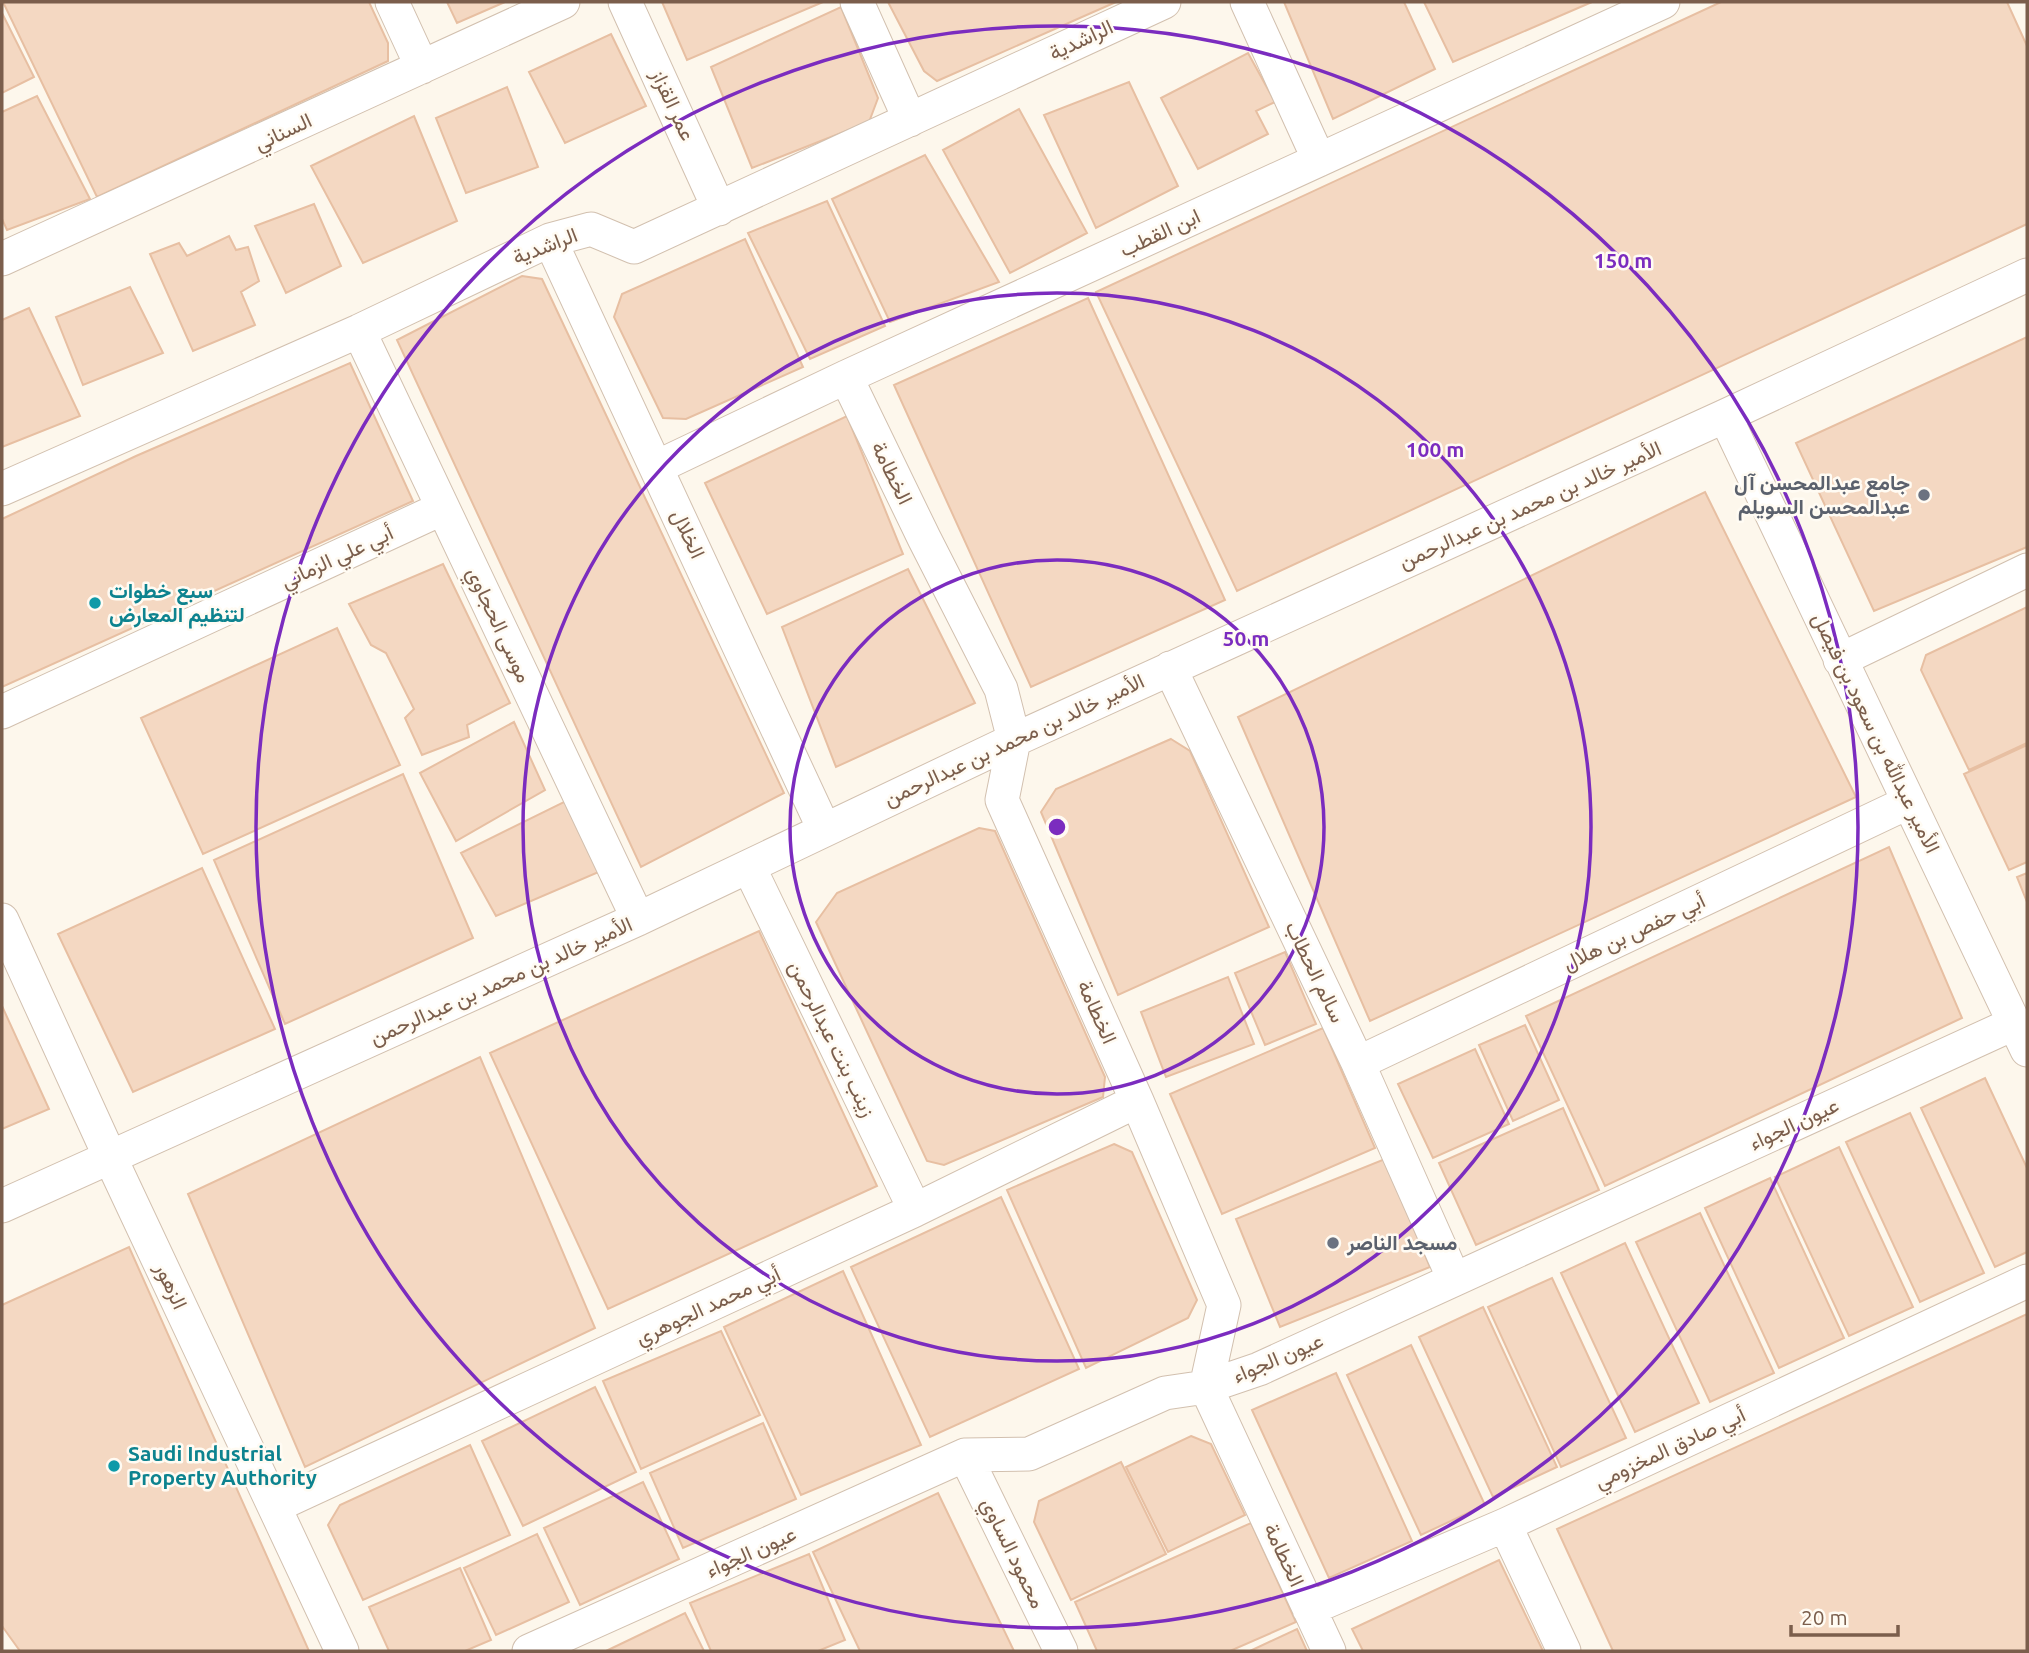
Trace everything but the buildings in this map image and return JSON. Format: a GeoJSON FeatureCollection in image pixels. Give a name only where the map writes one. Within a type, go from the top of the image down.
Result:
{"type":"FeatureCollection","features":[{"type":"Feature","properties":{"kind":"street"},"geometry":{"type":"LineString","coordinates":[[392,2],[422,67]]}},
{"type":"Feature","properties":{"kind":"street","name":"السناني"},"geometry":{"type":"LineString","coordinates":[[2,259],[563,2]]}},
{"type":"Feature","properties":{"kind":"street","name":"عمر القزاز"},"geometry":{"type":"LineString","coordinates":[[625,2],[719,209]]}},
{"type":"Feature","properties":{"kind":"street"},"geometry":{"type":"LineString","coordinates":[[857,2],[910,120]]}},
{"type":"Feature","properties":{"kind":"street","name":"الراشدية"},"geometry":{"type":"LineString","coordinates":[[2,489],[359,331],[550,240],[591,229],[634,247],[1164,2]]}},
{"type":"Feature","properties":{"kind":"street"},"geometry":{"type":"LineString","coordinates":[[1247,2],[1319,160]]}},
{"type":"Feature","properties":{"kind":"street","name":"ابن القطب"},"geometry":{"type":"LineString","coordinates":[[657,467],[846,377],[1663,2]]}},
{"type":"Feature","properties":{"kind":"street","name":"الخلال"},"geometry":{"type":"LineString","coordinates":[[550,240],[824,829]]}},
{"type":"Feature","properties":{"kind":"street","name":"الأمير خالد بن محمد بن عبدالرحمن"},"geometry":{"type":"LineString","coordinates":[[2,1206],[638,919],[1014,740],[1725,416],[2027,275]]}},
{"type":"Feature","properties":{"kind":"street","name":"موسى الحجاوي"},"geometry":{"type":"LineString","coordinates":[[359,331],[638,919]]}},
{"type":"Feature","properties":{"kind":"street","name":"الخطامة"},"geometry":{"type":"LineString","coordinates":[[846,377],[1001,689],[1014,740],[1002,800],[1137,1101],[1224,1304],[1206,1387],[1329,1651]]}},
{"type":"Feature","properties":{"kind":"street","name":"الأمير عبدالله بن سعود بن فيصل"},"geometry":{"type":"LineString","coordinates":[[1725,416],[2021,1037]]}},
{"type":"Feature","properties":{"kind":"street","name":"أبي علي الزماني"},"geometry":{"type":"LineString","coordinates":[[2,712],[443,508]]}},
{"type":"Feature","properties":{"kind":"street"},"geometry":{"type":"LineString","coordinates":[[1840,660],[2027,570]]}},
{"type":"Feature","properties":{"kind":"street","name":"سالم الحطاب"},"geometry":{"type":"LineString","coordinates":[[1170,668],[1358,1063],[1454,1279]]}},
{"type":"Feature","properties":{"kind":"street","name":"أبي حفص بن هلال"},"geometry":{"type":"LineString","coordinates":[[1358,1063],[1909,802]]}},
{"type":"Feature","properties":{"kind":"street","name":"زينب بنت عبدالرحمن"},"geometry":{"type":"LineString","coordinates":[[749,867],[915,1210]]}},
{"type":"Feature","properties":{"kind":"street","name":"الزهور"},"geometry":{"type":"LineString","coordinates":[[2,920],[342,1651]]}},
{"type":"Feature","properties":{"kind":"street","name":"عيون الجواء"},"geometry":{"type":"LineString","coordinates":[[529,1651],[965,1455],[1029,1454],[1165,1393],[1206,1387],[1259,1369],[1454,1279],[2021,1037]]}},
{"type":"Feature","properties":{"kind":"street","name":"أبي محمد الجوهري"},"geometry":{"type":"LineString","coordinates":[[275,1506],[915,1210],[1137,1101]]}},
{"type":"Feature","properties":{"kind":"street","name":"أبي صادق المخزومي"},"geometry":{"type":"LineString","coordinates":[[1309,1609],[1505,1525],[2027,1281]]}},
{"type":"Feature","properties":{"kind":"street","name":"محمود الساوي"},"geometry":{"type":"LineString","coordinates":[[965,1455],[1061,1651]]}},
{"type":"Feature","properties":{"kind":"street"},"geometry":{"type":"LineString","coordinates":[[1505,1525],[1564,1651]]}},
{"type":"Feature","properties":{"kind":"place","name":"جامع عبدالمحسن آل عبدالمحسن السويلم"},"geometry":{"type":"Point","coordinates":[1924,495]}},
{"type":"Feature","properties":{"kind":"place","name":"سبع خطوات لتنظيم المعارض"},"geometry":{"type":"Point","coordinates":[95,603]}},
{"type":"Feature","properties":{"kind":"place","name":"مسجد الناصر"},"geometry":{"type":"Point","coordinates":[1333,1243]}},
{"type":"Feature","properties":{"kind":"place","name":"Saudi Industrial Property Authority"},"geometry":{"type":"Point","coordinates":[114,1466]}}]}
